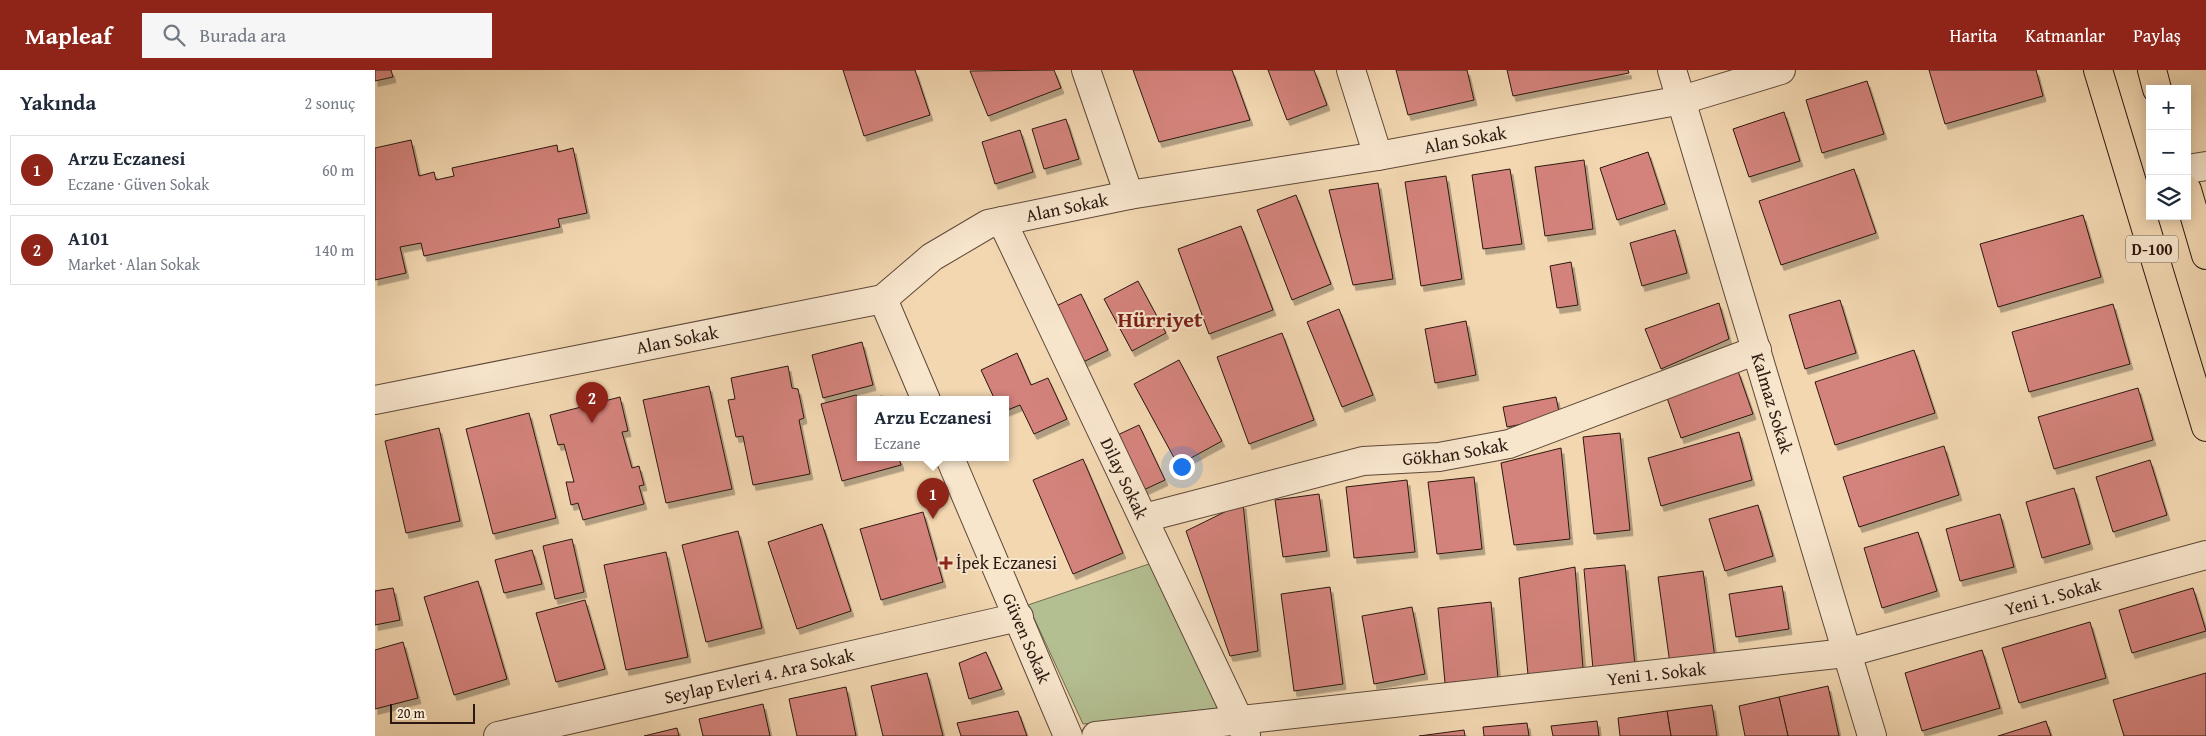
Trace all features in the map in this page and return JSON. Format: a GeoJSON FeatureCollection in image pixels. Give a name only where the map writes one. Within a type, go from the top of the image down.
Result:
{"type":"FeatureCollection","features":[{"type":"Feature","properties":{"kind":"highway","name":"D-100"},"geometry":{"type":"LineString","coordinates":[[2098,70],[2206,427]]}},
{"type":"Feature","properties":{"kind":"highway"},"geometry":{"type":"LineString","coordinates":[[2151,70],[2156,85]]}},
{"type":"Feature","properties":{"kind":"highway","name":"D-100"},"geometry":{"type":"LineString","coordinates":[[2191,204],[2206,255]]}},
{"type":"Feature","properties":{"kind":"street"},"geometry":{"type":"LineString","coordinates":[[1086,70],[1129,195]]}},
{"type":"Feature","properties":{"kind":"street"},"geometry":{"type":"LineString","coordinates":[[1351,70],[1378,156]]}},
{"type":"Feature","properties":{"kind":"street","name":"Kalmaz Sokak"},"geometry":{"type":"LineString","coordinates":[[1672,70],[1872,736]]}},
{"type":"Feature","properties":{"kind":"street","name":"Alan Sokak"},"geometry":{"type":"LineString","coordinates":[[375,400],[883,299],[932,257],[988,224],[1129,195],[1378,156],[1682,100],[1781,70]]}},
{"type":"Feature","properties":{"kind":"street"},"geometry":{"type":"LineString","coordinates":[[2191,168],[2206,166]]}},
{"type":"Feature","properties":{"kind":"street","name":"Dilay Sokak"},"geometry":{"type":"LineString","coordinates":[[1002,221],[1243,728]]}},
{"type":"Feature","properties":{"kind":"street"},"geometry":{"type":"LineString","coordinates":[[883,299],[924,396]]}},
{"type":"Feature","properties":{"kind":"street","name":"Gökhan Sokak"},"geometry":{"type":"LineString","coordinates":[[1144,518],[1363,461],[1439,457],[1509,444],[1757,350]]}},
{"type":"Feature","properties":{"kind":"street","name":"Güven Sokak"},"geometry":{"type":"LineString","coordinates":[[951,461],[1068,736]]}},
{"type":"Feature","properties":{"kind":"street","name":"Yeni 1. Sokak"},"geometry":{"type":"LineString","coordinates":[[1096,736],[1243,728],[1846,653],[2206,555]]}},
{"type":"Feature","properties":{"kind":"street","name":"Seylap Evleri 4. Ara Sokak"},"geometry":{"type":"LineString","coordinates":[[498,736],[1019,617]]}},
{"type":"Feature","properties":{"kind":"green space"},"geometry":{"type":"Polygon","coordinates":[[[1152,563],[1219,708],[1083,724],[1028,605],[1152,563]]]}},
{"type":"Feature","properties":{"kind":"building"},"geometry":{"type":"Polygon","coordinates":[[[375,70],[391,70],[393,77],[375,81],[375,70]]]}},
{"type":"Feature","properties":{"kind":"building"},"geometry":{"type":"Polygon","coordinates":[[[843,70],[915,70],[930,115],[864,136],[843,70]]]}},
{"type":"Feature","properties":{"kind":"building"},"geometry":{"type":"Polygon","coordinates":[[[1054,70],[1061,88],[988,116],[970,71],[1054,70]]]}},
{"type":"Feature","properties":{"kind":"building"},"geometry":{"type":"Polygon","coordinates":[[[1133,70],[1232,70],[1250,120],[1159,142],[1133,70]]]}},
{"type":"Feature","properties":{"kind":"building"},"geometry":{"type":"Polygon","coordinates":[[[1268,70],[1314,70],[1327,105],[1287,120],[1268,70]]]}},
{"type":"Feature","properties":{"kind":"building"},"geometry":{"type":"Polygon","coordinates":[[[1396,70],[1467,70],[1474,100],[1408,115],[1396,70]]]}},
{"type":"Feature","properties":{"kind":"building"},"geometry":{"type":"Polygon","coordinates":[[[1507,70],[1628,70],[1629,73],[1513,96],[1507,70]]]}},
{"type":"Feature","properties":{"kind":"building"},"geometry":{"type":"Polygon","coordinates":[[[1929,70],[2036,70],[2043,96],[1945,124],[1929,70]]]}},
{"type":"Feature","properties":{"kind":"building"},"geometry":{"type":"Polygon","coordinates":[[[1867,81],[1884,134],[1822,153],[1806,100],[1867,81]]]}},
{"type":"Feature","properties":{"kind":"building"},"geometry":{"type":"Polygon","coordinates":[[[1784,112],[1800,161],[1749,177],[1733,129],[1784,112]]]}},
{"type":"Feature","properties":{"kind":"building"},"geometry":{"type":"Polygon","coordinates":[[[1066,119],[1079,159],[1044,169],[1032,129],[1066,119]]]}},
{"type":"Feature","properties":{"kind":"building"},"geometry":{"type":"Polygon","coordinates":[[[1020,130],[1033,172],[995,184],[982,142],[1020,130]]]}},
{"type":"Feature","properties":{"kind":"building"},"geometry":{"type":"Polygon","coordinates":[[[411,140],[419,176],[434,172],[436,180],[454,176],[452,168],[557,145],[558,152],[573,148],[587,213],[558,219],[560,227],[424,256],[421,243],[400,247],[406,273],[375,280],[375,148],[411,140]]]}},
{"type":"Feature","properties":{"kind":"building"},"geometry":{"type":"Polygon","coordinates":[[[1648,152],[1665,204],[1617,220],[1600,168],[1648,152]]]}},
{"type":"Feature","properties":{"kind":"building"},"geometry":{"type":"Polygon","coordinates":[[[1584,160],[1593,229],[1545,236],[1535,167],[1584,160]]]}},
{"type":"Feature","properties":{"kind":"building"},"geometry":{"type":"Polygon","coordinates":[[[1510,169],[1522,244],[1483,249],[1472,175],[1510,169]]]}},
{"type":"Feature","properties":{"kind":"building"},"geometry":{"type":"Polygon","coordinates":[[[1854,169],[1876,233],[1781,265],[1759,201],[1854,169]]]}},
{"type":"Feature","properties":{"kind":"building"},"geometry":{"type":"Polygon","coordinates":[[[1446,176],[1462,279],[1421,286],[1405,182],[1446,176]]]}},
{"type":"Feature","properties":{"kind":"building"},"geometry":{"type":"Polygon","coordinates":[[[1378,183],[1393,279],[1353,285],[1329,190],[1378,183]]]}},
{"type":"Feature","properties":{"kind":"building"},"geometry":{"type":"Polygon","coordinates":[[[1296,195],[1331,284],[1292,300],[1257,210],[1296,195]]]}},
{"type":"Feature","properties":{"kind":"building"},"geometry":{"type":"Polygon","coordinates":[[[2083,215],[2101,277],[1998,307],[1980,244],[2083,215]]]}},
{"type":"Feature","properties":{"kind":"building"},"geometry":{"type":"Polygon","coordinates":[[[1241,226],[1273,310],[1209,334],[1178,249],[1241,226]]]}},
{"type":"Feature","properties":{"kind":"building"},"geometry":{"type":"Polygon","coordinates":[[[1675,230],[1687,273],[1642,286],[1630,243],[1675,230]]]}},
{"type":"Feature","properties":{"kind":"building"},"geometry":{"type":"Polygon","coordinates":[[[1571,262],[1578,305],[1557,308],[1550,266],[1571,262]]]}},
{"type":"Feature","properties":{"kind":"building"},"geometry":{"type":"Polygon","coordinates":[[[1138,281],[1166,333],[1132,351],[1104,299],[1138,281]]]}},
{"type":"Feature","properties":{"kind":"building"},"geometry":{"type":"Polygon","coordinates":[[[1081,294],[1108,350],[1079,364],[1052,308],[1081,294]]]}},
{"type":"Feature","properties":{"kind":"building"},"geometry":{"type":"Polygon","coordinates":[[[1840,300],[1856,353],[1805,369],[1789,315],[1840,300]]]}},
{"type":"Feature","properties":{"kind":"building"},"geometry":{"type":"Polygon","coordinates":[[[1719,303],[1729,339],[1661,369],[1645,329],[1719,303]]]}},
{"type":"Feature","properties":{"kind":"building"},"geometry":{"type":"Polygon","coordinates":[[[2113,304],[2130,364],[2029,392],[2012,332],[2113,304]]]}},
{"type":"Feature","properties":{"kind":"building"},"geometry":{"type":"Polygon","coordinates":[[[1339,309],[1373,395],[1342,407],[1307,322],[1339,309]]]}},
{"type":"Feature","properties":{"kind":"building"},"geometry":{"type":"Polygon","coordinates":[[[1466,321],[1476,375],[1435,383],[1425,329],[1466,321]]]}},
{"type":"Feature","properties":{"kind":"building"},"geometry":{"type":"Polygon","coordinates":[[[1282,333],[1314,420],[1249,444],[1217,357],[1282,333]]]}},
{"type":"Feature","properties":{"kind":"building"},"geometry":{"type":"Polygon","coordinates":[[[862,342],[873,385],[823,398],[812,355],[862,342]]]}},
{"type":"Feature","properties":{"kind":"building"},"geometry":{"type":"Polygon","coordinates":[[[1914,350],[1935,413],[1835,445],[1815,382],[1914,350]]]}},
{"type":"Feature","properties":{"kind":"building"},"geometry":{"type":"Polygon","coordinates":[[[1017,353],[1031,385],[1048,378],[1067,419],[1034,434],[1020,405],[1009,409],[1009,396],[993,396],[981,370],[1017,353]]]}},
{"type":"Feature","properties":{"kind":"building"},"geometry":{"type":"Polygon","coordinates":[[[1179,360],[1222,441],[1178,465],[1134,384],[1179,360]]]}},
{"type":"Feature","properties":{"kind":"building"},"geometry":{"type":"Polygon","coordinates":[[[788,366],[792,388],[798,389],[804,418],[799,420],[810,474],[753,485],[743,436],[736,437],[728,400],[735,399],[731,378],[788,366]]]}},
{"type":"Feature","properties":{"kind":"building"},"geometry":{"type":"Polygon","coordinates":[[[1738,371],[1753,414],[1681,438],[1666,395],[1738,371]]]}},
{"type":"Feature","properties":{"kind":"building"},"geometry":{"type":"Polygon","coordinates":[[[709,386],[732,489],[666,503],[643,400],[709,386]]]}},
{"type":"Feature","properties":{"kind":"building"},"geometry":{"type":"Polygon","coordinates":[[[2138,388],[2153,440],[2054,469],[2038,417],[2138,388]]]}},
{"type":"Feature","properties":{"kind":"building"},"geometry":{"type":"Polygon","coordinates":[[[856,395],[857,461],[900,461],[901,465],[842,481],[821,404],[856,395]]]}},
{"type":"Feature","properties":{"kind":"building"},"geometry":{"type":"Polygon","coordinates":[[[620,397],[628,431],[622,432],[632,468],[639,466],[644,485],[639,486],[644,504],[583,520],[578,503],[571,505],[566,482],[574,482],[564,444],[558,445],[550,415],[620,397]]]}},
{"type":"Feature","properties":{"kind":"building"},"geometry":{"type":"Polygon","coordinates":[[[1556,397],[1560,417],[1507,427],[1503,407],[1556,397]]]}},
{"type":"Feature","properties":{"kind":"building"},"geometry":{"type":"Polygon","coordinates":[[[529,413],[556,518],[493,534],[466,429],[529,413]]]}},
{"type":"Feature","properties":{"kind":"building"},"geometry":{"type":"Polygon","coordinates":[[[1139,425],[1165,480],[1137,493],[1111,438],[1139,425]]]}},
{"type":"Feature","properties":{"kind":"building"},"geometry":{"type":"Polygon","coordinates":[[[439,428],[460,521],[406,533],[385,441],[439,428]]]}},
{"type":"Feature","properties":{"kind":"building"},"geometry":{"type":"Polygon","coordinates":[[[1739,432],[1752,480],[1661,506],[1648,458],[1739,432]]]}},
{"type":"Feature","properties":{"kind":"building"},"geometry":{"type":"Polygon","coordinates":[[[1620,433],[1630,530],[1594,534],[1583,437],[1620,433]]]}},
{"type":"Feature","properties":{"kind":"building"},"geometry":{"type":"Polygon","coordinates":[[[1944,446],[1959,495],[1859,527],[1843,477],[1944,446]]]}},
{"type":"Feature","properties":{"kind":"building"},"geometry":{"type":"Polygon","coordinates":[[[1561,448],[1570,539],[1514,545],[1501,463],[1561,448]]]}},
{"type":"Feature","properties":{"kind":"building"},"geometry":{"type":"Polygon","coordinates":[[[1083,459],[1123,553],[1073,574],[1033,480],[1083,459]]]}},
{"type":"Feature","properties":{"kind":"building"},"geometry":{"type":"Polygon","coordinates":[[[2150,460],[2167,515],[2113,532],[2096,477],[2150,460]]]}},
{"type":"Feature","properties":{"kind":"building"},"geometry":{"type":"Polygon","coordinates":[[[1474,477],[1482,549],[1437,554],[1428,482],[1474,477]]]}},
{"type":"Feature","properties":{"kind":"building"},"geometry":{"type":"Polygon","coordinates":[[[1407,480],[1415,552],[1354,558],[1346,487],[1407,480]]]}},
{"type":"Feature","properties":{"kind":"building"},"geometry":{"type":"Polygon","coordinates":[[[2074,488],[2090,544],[2042,558],[2026,502],[2074,488]]]}},
{"type":"Feature","properties":{"kind":"building"},"geometry":{"type":"Polygon","coordinates":[[[1319,494],[1327,551],[1283,557],[1275,500],[1319,494]]]}},
{"type":"Feature","properties":{"kind":"building"},"geometry":{"type":"Polygon","coordinates":[[[1243,503],[1258,651],[1230,656],[1186,531],[1243,503]]]}},
{"type":"Feature","properties":{"kind":"building"},"geometry":{"type":"Polygon","coordinates":[[[1758,505],[1773,556],[1725,571],[1709,519],[1758,505]]]}},
{"type":"Feature","properties":{"kind":"building"},"geometry":{"type":"Polygon","coordinates":[[[923,512],[943,582],[881,600],[860,529],[923,512]]]}},
{"type":"Feature","properties":{"kind":"building"},"geometry":{"type":"Polygon","coordinates":[[[2000,514],[2014,567],[1960,581],[1946,529],[2000,514]]]}},
{"type":"Feature","properties":{"kind":"building"},"geometry":{"type":"Polygon","coordinates":[[[822,524],[851,611],[797,629],[768,542],[822,524]]]}},
{"type":"Feature","properties":{"kind":"building"},"geometry":{"type":"Polygon","coordinates":[[[738,531],[762,628],[706,642],[682,545],[738,531]]]}},
{"type":"Feature","properties":{"kind":"building"},"geometry":{"type":"Polygon","coordinates":[[[1918,532],[1937,591],[1882,608],[1864,548],[1918,532]]]}},
{"type":"Feature","properties":{"kind":"building"},"geometry":{"type":"Polygon","coordinates":[[[572,539],[584,592],[555,599],[543,546],[572,539]]]}},
{"type":"Feature","properties":{"kind":"building"},"geometry":{"type":"Polygon","coordinates":[[[532,550],[542,584],[504,593],[495,560],[532,550]]]}},
{"type":"Feature","properties":{"kind":"building"},"geometry":{"type":"Polygon","coordinates":[[[666,552],[688,657],[626,670],[604,565],[666,552]]]}},
{"type":"Feature","properties":{"kind":"building"},"geometry":{"type":"Polygon","coordinates":[[[1625,565],[1635,665],[1593,669],[1584,569],[1625,565]]]}},
{"type":"Feature","properties":{"kind":"building"},"geometry":{"type":"Polygon","coordinates":[[[1575,567],[1583,668],[1528,675],[1519,578],[1575,567]]]}},
{"type":"Feature","properties":{"kind":"building"},"geometry":{"type":"Polygon","coordinates":[[[1703,571],[1715,658],[1670,664],[1658,577],[1703,571]]]}},
{"type":"Feature","properties":{"kind":"building"},"geometry":{"type":"Polygon","coordinates":[[[478,581],[507,679],[454,695],[424,597],[478,581]]]}},
{"type":"Feature","properties":{"kind":"building"},"geometry":{"type":"Polygon","coordinates":[[[1782,586],[1789,629],[1736,637],[1729,594],[1782,586]]]}},
{"type":"Feature","properties":{"kind":"building"},"geometry":{"type":"Polygon","coordinates":[[[1330,587],[1343,684],[1294,691],[1281,594],[1330,587]]]}},
{"type":"Feature","properties":{"kind":"building"},"geometry":{"type":"Polygon","coordinates":[[[393,588],[400,620],[375,625],[375,591],[393,588]]]}},
{"type":"Feature","properties":{"kind":"building"},"geometry":{"type":"Polygon","coordinates":[[[2193,588],[2206,631],[2132,653],[2119,610],[2193,588]]]}},
{"type":"Feature","properties":{"kind":"building"},"geometry":{"type":"Polygon","coordinates":[[[585,600],[605,669],[556,682],[536,613],[585,600]]]}},
{"type":"Feature","properties":{"kind":"building"},"geometry":{"type":"Polygon","coordinates":[[[1491,602],[1498,678],[1445,683],[1438,608],[1491,602]]]}},
{"type":"Feature","properties":{"kind":"building"},"geometry":{"type":"Polygon","coordinates":[[[1412,607],[1425,674],[1374,684],[1362,616],[1412,607]]]}},
{"type":"Feature","properties":{"kind":"building"},"geometry":{"type":"Polygon","coordinates":[[[2090,622],[2106,678],[2019,703],[2002,648],[2090,622]]]}},
{"type":"Feature","properties":{"kind":"building"},"geometry":{"type":"Polygon","coordinates":[[[403,642],[418,698],[375,709],[375,650],[403,642]]]}},
{"type":"Feature","properties":{"kind":"building"},"geometry":{"type":"Polygon","coordinates":[[[1982,650],[2000,708],[1922,731],[1905,673],[1982,650]]]}},
{"type":"Feature","properties":{"kind":"building"},"geometry":{"type":"Polygon","coordinates":[[[986,652],[1002,689],[969,699],[959,663],[986,652]]]}},
{"type":"Feature","properties":{"kind":"building"},"geometry":{"type":"Polygon","coordinates":[[[927,673],[943,736],[883,736],[871,686],[927,673]]]}},
{"type":"Feature","properties":{"kind":"building"},"geometry":{"type":"Polygon","coordinates":[[[2206,673],[2206,736],[2124,736],[2113,700],[2206,673]]]}},
{"type":"Feature","properties":{"kind":"building"},"geometry":{"type":"Polygon","coordinates":[[[1828,686],[1839,736],[1788,736],[1779,697],[1828,686]]]}},
{"type":"Feature","properties":{"kind":"building"},"geometry":{"type":"Polygon","coordinates":[[[846,687],[856,736],[797,736],[789,699],[846,687]]]}},
{"type":"Feature","properties":{"kind":"building"},"geometry":{"type":"Polygon","coordinates":[[[1779,697],[1788,736],[1745,736],[1739,706],[1779,697]]]}},
{"type":"Feature","properties":{"kind":"building"},"geometry":{"type":"Polygon","coordinates":[[[763,704],[770,736],[703,736],[699,719],[763,704]]]}},
{"type":"Feature","properties":{"kind":"building"},"geometry":{"type":"Polygon","coordinates":[[[1712,705],[1717,736],[1671,736],[1667,711],[1712,705]]]}},
{"type":"Feature","properties":{"kind":"building"},"geometry":{"type":"Polygon","coordinates":[[[1018,711],[1027,736],[961,736],[957,723],[1018,711]]]}},
{"type":"Feature","properties":{"kind":"building"},"geometry":{"type":"Polygon","coordinates":[[[1667,711],[1671,736],[1620,736],[1618,718],[1667,711]]]}},
{"type":"Feature","properties":{"kind":"building"},"geometry":{"type":"Polygon","coordinates":[[[1597,721],[1599,736],[1553,736],[1551,726],[1597,721]]]}},
{"type":"Feature","properties":{"kind":"building"},"geometry":{"type":"Polygon","coordinates":[[[2046,721],[2051,736],[1998,736],[2046,721]]]}},
{"type":"Feature","properties":{"kind":"building"},"geometry":{"type":"Polygon","coordinates":[[[1527,723],[1529,736],[1484,736],[1483,727],[1527,723]]]}},
{"type":"Feature","properties":{"kind":"building"},"geometry":{"type":"Polygon","coordinates":[[[677,728],[679,736],[644,736],[677,728]]]}},
{"type":"Feature","properties":{"kind":"building"},"geometry":{"type":"Polygon","coordinates":[[[1464,730],[1465,736],[1419,736],[1464,730]]]}},
{"type":"Feature","properties":{"kind":"place","name":"A101"},"geometry":{"type":"Point","coordinates":[592,423]}},
{"type":"Feature","properties":{"kind":"place","name":"Arzu Eczanesi"},"geometry":{"type":"Point","coordinates":[933,519]}},
{"type":"Feature","properties":{"kind":"place","name":"İpek Eczanesi"},"geometry":{"type":"Point","coordinates":[946,563]}},
{"type":"Feature","properties":{"kind":"district","name":"Hürriyet"},"geometry":{"type":"Point","coordinates":[1160,319]}}]}
